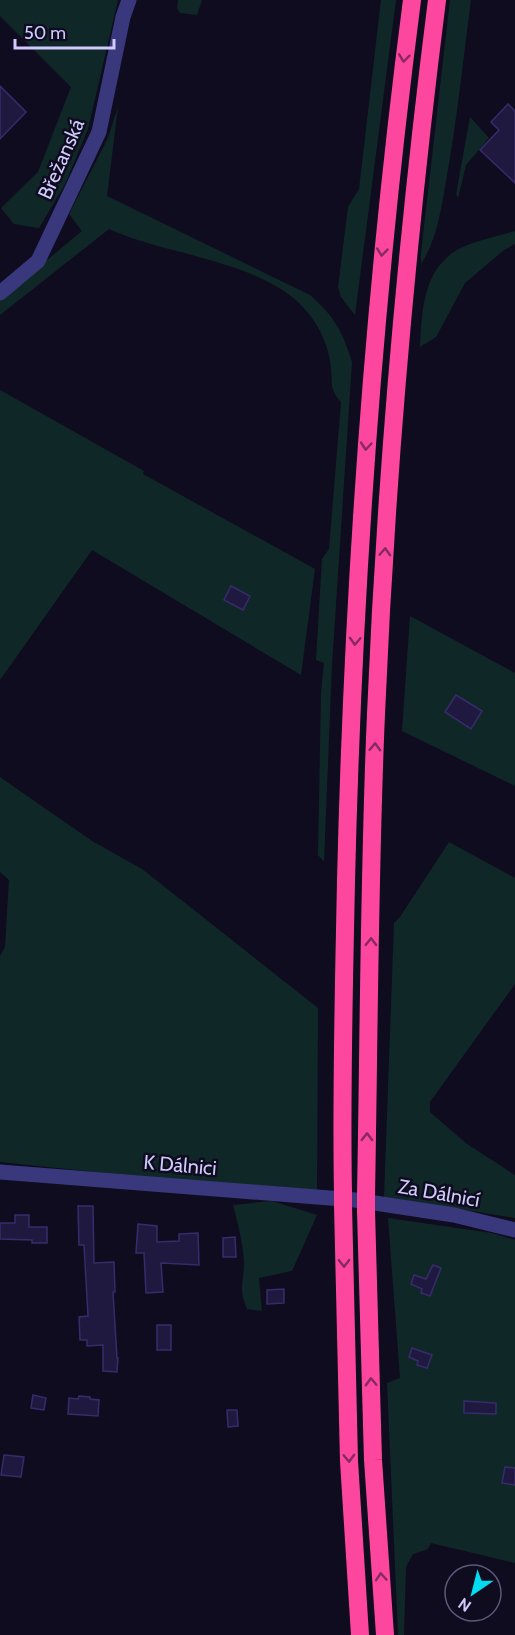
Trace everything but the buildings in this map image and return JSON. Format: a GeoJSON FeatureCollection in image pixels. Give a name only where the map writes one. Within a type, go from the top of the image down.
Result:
{"type":"FeatureCollection","features":[{"type":"Feature","properties":{"kind":"highway"},"geometry":{"type":"LineString","coordinates":[[385,1635],[355,1201],[341,1095],[349,773],[363,495],[381,262],[412,0]]}},
{"type":"Feature","properties":{"kind":"highway"},"geometry":{"type":"LineString","coordinates":[[360,1635],[349,1461],[355,1201],[375,737],[389,475],[406,266],[437,0]]}},
{"type":"Feature","properties":{"kind":"street","name":"Břežanská"},"geometry":{"type":"LineString","coordinates":[[0,293],[38,261],[99,132],[123,17],[129,0]]}},
{"type":"Feature","properties":{"kind":"street","name":"K Dálnici"},"geometry":{"type":"LineString","coordinates":[[0,1172],[355,1201]]}},
{"type":"Feature","properties":{"kind":"street","name":"Za Dálnicí"},"geometry":{"type":"LineString","coordinates":[[355,1201],[454,1215],[515,1230]]}},
{"type":"Feature","properties":{"kind":"green space"},"geometry":{"type":"Polygon","coordinates":[[[0,0],[118,0],[88,129],[65,184],[39,228],[14,224],[1,208],[38,172],[71,87],[0,16],[0,0]]]}},
{"type":"Feature","properties":{"kind":"green space"},"geometry":{"type":"Polygon","coordinates":[[[178,0],[202,0],[197,15],[180,13],[177,8],[178,0]]]}},
{"type":"Feature","properties":{"kind":"green space"},"geometry":{"type":"Polygon","coordinates":[[[381,0],[396,0],[355,315],[341,297],[338,287],[348,207],[359,189],[381,0]]]}},
{"type":"Feature","properties":{"kind":"green space"},"geometry":{"type":"Polygon","coordinates":[[[450,0],[471,0],[442,203],[435,234],[421,264],[421,253],[450,0]]]}},
{"type":"Feature","properties":{"kind":"green space"},"geometry":{"type":"Polygon","coordinates":[[[118,107],[107,196],[310,295],[337,325],[352,362],[332,665],[324,862],[318,855],[321,693],[324,663],[316,660],[322,559],[329,549],[341,402],[333,390],[329,354],[317,326],[309,314],[291,296],[269,282],[216,262],[109,229],[0,315],[0,299],[82,231],[69,214],[108,138],[118,107]]]}},
{"type":"Feature","properties":{"kind":"green space"},"geometry":{"type":"Polygon","coordinates":[[[470,117],[489,138],[466,165],[458,198],[456,194],[470,117]]]}},
{"type":"Feature","properties":{"kind":"green space"},"geometry":{"type":"Polygon","coordinates":[[[515,231],[515,244],[504,250],[465,283],[436,337],[420,347],[426,293],[437,269],[446,258],[477,241],[515,231]]]}},
{"type":"Feature","properties":{"kind":"green space"},"geometry":{"type":"Polygon","coordinates":[[[0,390],[144,471],[143,474],[315,569],[301,675],[92,550],[0,680],[0,390]]]}},
{"type":"Feature","properties":{"kind":"green space"},"geometry":{"type":"Polygon","coordinates":[[[410,616],[515,673],[515,786],[402,731],[410,616]]]}},
{"type":"Feature","properties":{"kind":"green space"},"geometry":{"type":"Polygon","coordinates":[[[0,777],[92,841],[142,869],[318,1008],[317,1195],[0,1162],[0,956],[5,947],[9,880],[0,872],[0,777]]]}},
{"type":"Feature","properties":{"kind":"green space"},"geometry":{"type":"Polygon","coordinates":[[[449,842],[515,878],[515,984],[430,1102],[430,1112],[467,1144],[515,1175],[515,1218],[384,1197],[394,923],[449,842]]]}},
{"type":"Feature","properties":{"kind":"green space"},"geometry":{"type":"Polygon","coordinates":[[[272,1201],[317,1215],[292,1271],[259,1278],[262,1311],[247,1309],[242,1290],[243,1247],[233,1205],[272,1201]]]}},
{"type":"Feature","properties":{"kind":"green space"},"geometry":{"type":"Polygon","coordinates":[[[388,1218],[492,1233],[515,1240],[515,1563],[431,1543],[428,1549],[413,1554],[406,1567],[404,1635],[398,1635],[387,1383],[400,1378],[388,1218]]]}}]}
